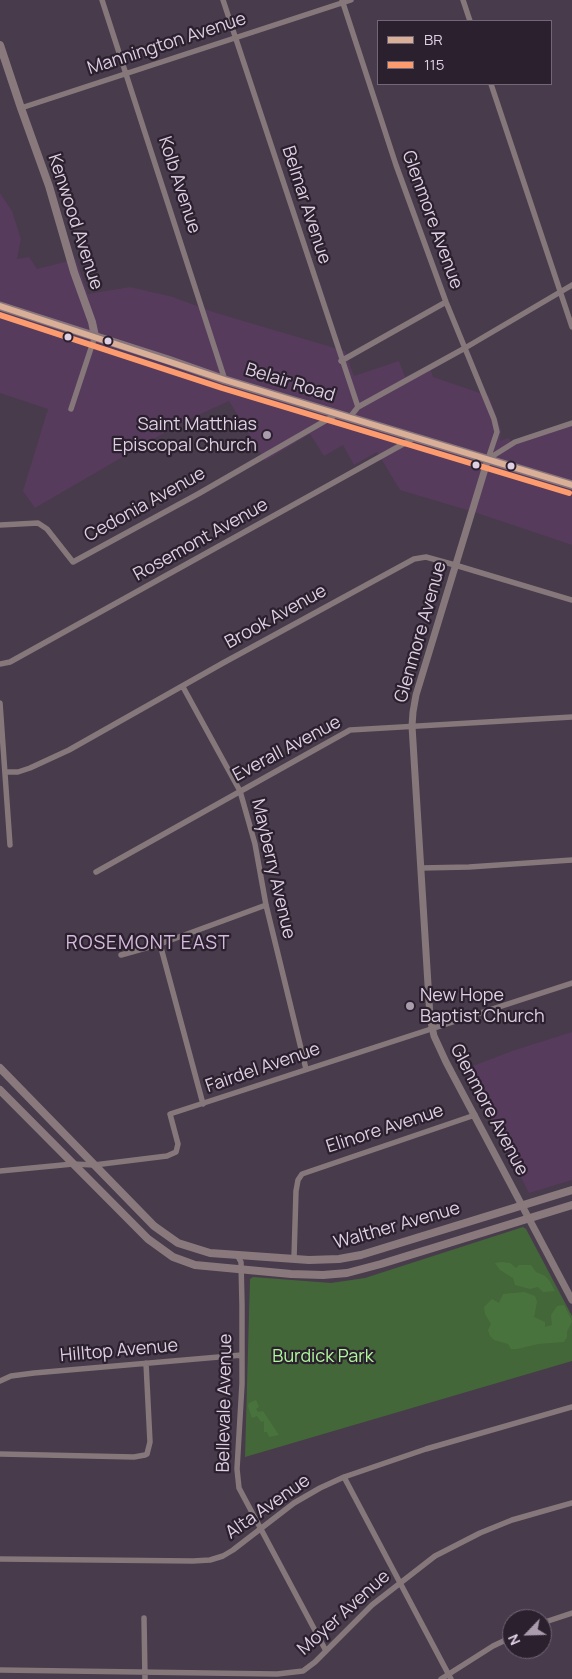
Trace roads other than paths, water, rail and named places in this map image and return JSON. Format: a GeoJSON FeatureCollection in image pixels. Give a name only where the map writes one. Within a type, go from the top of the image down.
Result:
{"type":"FeatureCollection","features":[{"type":"Feature","properties":{"kind":"main road","name":"Kenwood Avenue"},"geometry":{"type":"LineString","coordinates":[[0,45],[49,186],[95,336]]}},
{"type":"Feature","properties":{"kind":"main road","name":"Belair Road"},"geometry":{"type":"LineString","coordinates":[[0,306],[225,380],[572,485]]}},
{"type":"Feature","properties":{"kind":"main road","name":"Walther Avenue"},"geometry":{"type":"LineString","coordinates":[[0,1068],[144,1217],[167,1236],[191,1248],[210,1253],[323,1261],[361,1255],[572,1190]]}},
{"type":"Feature","properties":{"kind":"main road","name":"Walther Avenue"},"geometry":{"type":"LineString","coordinates":[[0,1090],[148,1239],[173,1257],[196,1265],[311,1275],[347,1272],[381,1264],[572,1205]]}},
{"type":"Feature","properties":{"kind":"street","name":"Kolb Avenue"},"geometry":{"type":"LineString","coordinates":[[102,0],[225,380]]}},
{"type":"Feature","properties":{"kind":"street","name":"Belmar Avenue"},"geometry":{"type":"LineString","coordinates":[[223,0],[341,361],[358,407]]}},
{"type":"Feature","properties":{"kind":"street","name":"Mannington Avenue"},"geometry":{"type":"LineString","coordinates":[[21,108],[342,1],[350,0]]}},
{"type":"Feature","properties":{"kind":"street"},"geometry":{"type":"LineString","coordinates":[[463,0],[470,20]]}},
{"type":"Feature","properties":{"kind":"street","name":"Glenmore Avenue"},"geometry":{"type":"LineString","coordinates":[[342,1],[393,157],[446,302],[494,419],[497,432],[416,695],[412,726],[432,1029],[446,1062],[572,1300]]}},
{"type":"Feature","properties":{"kind":"street"},"geometry":{"type":"LineString","coordinates":[[491,85],[572,327]]}},
{"type":"Feature","properties":{"kind":"street"},"geometry":{"type":"LineString","coordinates":[[350,418],[358,407],[465,348],[572,285]]}},
{"type":"Feature","properties":{"kind":"street"},"geometry":{"type":"LineString","coordinates":[[341,361],[446,302]]}},
{"type":"Feature","properties":{"kind":"street"},"geometry":{"type":"LineString","coordinates":[[71,409],[95,336]]}},
{"type":"Feature","properties":{"kind":"street","name":"Cedonia Avenue"},"geometry":{"type":"LineString","coordinates":[[0,525],[38,522],[47,529],[73,562],[198,494],[337,414]]}},
{"type":"Feature","properties":{"kind":"street"},"geometry":{"type":"LineString","coordinates":[[488,459],[508,446],[572,423]]}},
{"type":"Feature","properties":{"kind":"street"},"geometry":{"type":"LineString","coordinates":[[496,437],[502,444],[508,446]]}},
{"type":"Feature","properties":{"kind":"street","name":"Rosemont Avenue"},"geometry":{"type":"LineString","coordinates":[[0,664],[10,662],[414,438]]}},
{"type":"Feature","properties":{"kind":"street","name":"Brook Avenue"},"geometry":{"type":"LineString","coordinates":[[6,772],[18,772],[69,750],[414,559],[426,557],[456,564],[572,600]]}},
{"type":"Feature","properties":{"kind":"street","name":"Mayberry Avenue"},"geometry":{"type":"LineString","coordinates":[[182,687],[240,791],[255,844],[266,905],[306,1069]]}},
{"type":"Feature","properties":{"kind":"street"},"geometry":{"type":"LineString","coordinates":[[0,704],[10,845]]}},
{"type":"Feature","properties":{"kind":"street","name":"Everall Avenue"},"geometry":{"type":"LineString","coordinates":[[96,872],[350,730],[572,717]]}},
{"type":"Feature","properties":{"kind":"street"},"geometry":{"type":"LineString","coordinates":[[0,802],[7,801]]}},
{"type":"Feature","properties":{"kind":"street"},"geometry":{"type":"LineString","coordinates":[[421,868],[469,868],[572,860]]}},
{"type":"Feature","properties":{"kind":"street"},"geometry":{"type":"LineString","coordinates":[[121,955],[160,944],[266,905]]}},
{"type":"Feature","properties":{"kind":"street"},"geometry":{"type":"LineString","coordinates":[[160,944],[204,1104]]}},
{"type":"Feature","properties":{"kind":"street","name":"Fairdel Avenue"},"geometry":{"type":"LineString","coordinates":[[0,1171],[73,1164],[94,1165],[167,1156],[176,1152],[178,1144],[170,1114],[572,983]]}},
{"type":"Feature","properties":{"kind":"street","name":"Elinore Avenue"},"geometry":{"type":"LineString","coordinates":[[294,1258],[296,1191],[300,1175],[304,1172],[475,1115]]}},
{"type":"Feature","properties":{"kind":"street","name":"Bellevale Avenue"},"geometry":{"type":"LineString","coordinates":[[237,1255],[241,1262],[242,1355],[237,1476],[239,1488],[326,1651]]}},
{"type":"Feature","properties":{"kind":"street","name":"Hilltop Avenue"},"geometry":{"type":"LineString","coordinates":[[0,1381],[20,1374],[242,1355]]}},
{"type":"Feature","properties":{"kind":"street"},"geometry":{"type":"LineString","coordinates":[[0,1454],[134,1457],[147,1454],[150,1426],[146,1363]]}},
{"type":"Feature","properties":{"kind":"street","name":"Alta Avenue"},"geometry":{"type":"LineString","coordinates":[[0,1559],[203,1561],[226,1554],[294,1503],[344,1477],[417,1452],[572,1407]]}},
{"type":"Feature","properties":{"kind":"street"},"geometry":{"type":"LineString","coordinates":[[344,1477],[450,1677]]}},
{"type":"Feature","properties":{"kind":"street","name":"Moyer Avenue"},"geometry":{"type":"LineString","coordinates":[[0,1670],[289,1673],[302,1671],[326,1651],[372,1605],[435,1556],[480,1533],[512,1520],[572,1503]]}},
{"type":"Feature","properties":{"kind":"street"},"geometry":{"type":"LineString","coordinates":[[552,1620],[572,1613]]}},
{"type":"Feature","properties":{"kind":"street"},"geometry":{"type":"LineString","coordinates":[[144,1618],[144,1679]]}},
{"type":"Feature","properties":{"kind":"street"},"geometry":{"type":"LineString","coordinates":[[441,1679],[450,1677],[502,1641]]}},
{"type":"Feature","properties":{"kind":"place","name":"Saint Matthias Episcopal Church"},"geometry":{"type":"Point","coordinates":[267,435]}},
{"type":"Feature","properties":{"kind":"place","name":"New Hope Baptist Church"},"geometry":{"type":"Point","coordinates":[410,1006]}},
{"type":"Feature","properties":{"kind":"district","name":"ROSEMONT EAST"},"geometry":{"type":"Point","coordinates":[148,944]}},
{"type":"Feature","properties":{"kind":"park label","name":"Burdick Park"},"geometry":{"type":"Point","coordinates":[323,1357]}}]}
